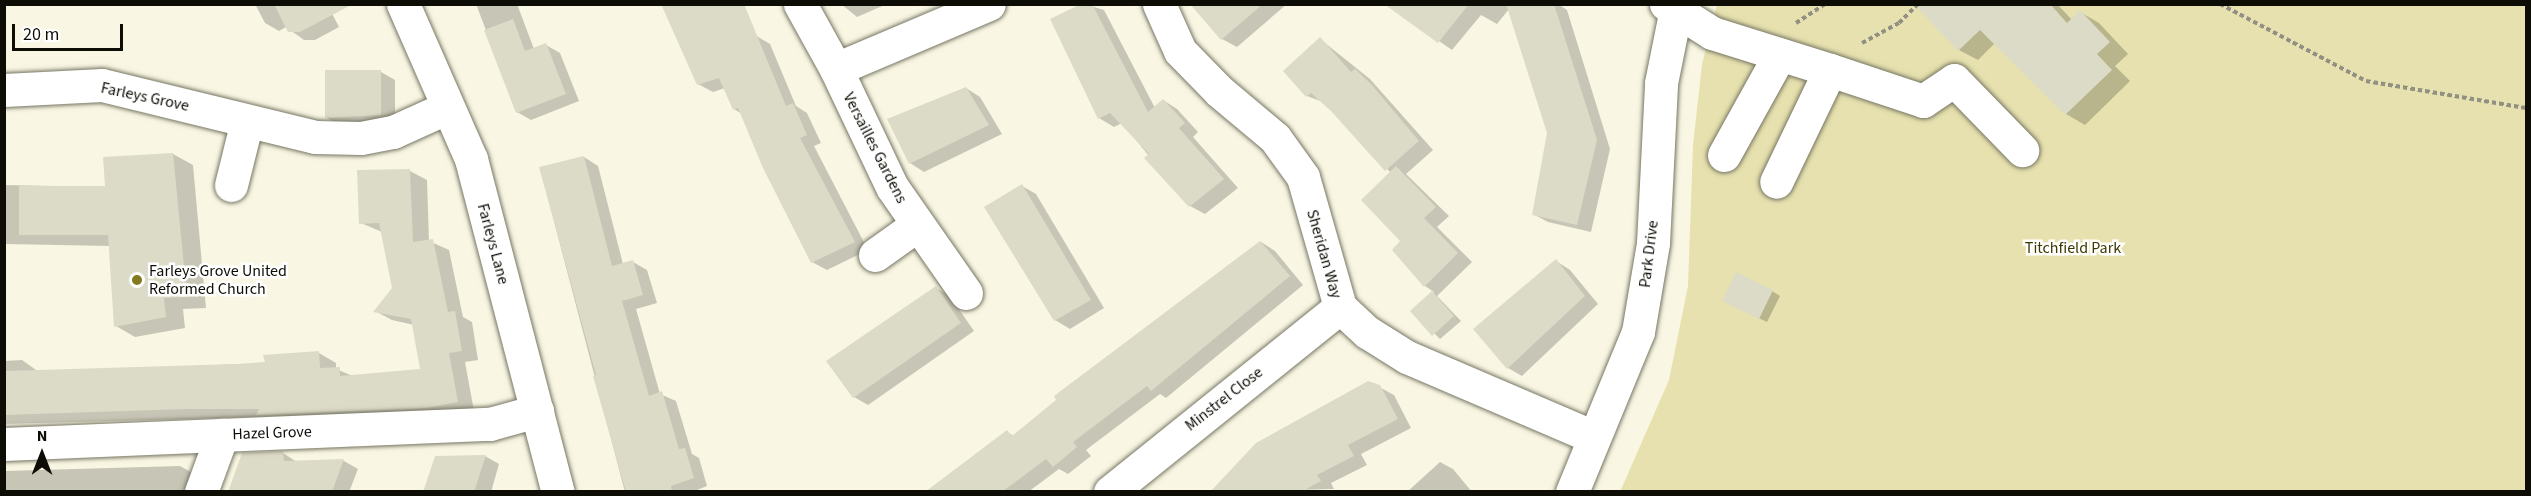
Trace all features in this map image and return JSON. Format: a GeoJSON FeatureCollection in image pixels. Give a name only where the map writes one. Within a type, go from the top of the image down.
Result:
{"type":"FeatureCollection","features":[{"type":"Feature","properties":{"kind":"street","name":"Farleys Lane"},"geometry":{"type":"LineString","coordinates":[[403,4],[471,159],[558,492]]}},
{"type":"Feature","properties":{"kind":"street","name":"Versailles Gardens"},"geometry":{"type":"LineString","coordinates":[[800,4],[836,69],[892,187],[966,292]]}},
{"type":"Feature","properties":{"kind":"street"},"geometry":{"type":"LineString","coordinates":[[836,69],[989,4]]}},
{"type":"Feature","properties":{"kind":"street","name":"Sheridan Way"},"geometry":{"type":"LineString","coordinates":[[1159,4],[1180,51],[1219,91],[1275,138],[1303,177],[1340,307],[1367,332],[1407,357],[1594,437]]}},
{"type":"Feature","properties":{"kind":"street"},"geometry":{"type":"LineString","coordinates":[[1673,7],[1712,33],[1923,101],[1954,80],[2022,150]]}},
{"type":"Feature","properties":{"kind":"street","name":"Park Drive"},"geometry":{"type":"LineString","coordinates":[[1572,492],[1638,332],[1653,243],[1661,83],[1673,7]]}},
{"type":"Feature","properties":{"kind":"street"},"geometry":{"type":"LineString","coordinates":[[1724,155],[1780,54]]}},
{"type":"Feature","properties":{"kind":"street"},"geometry":{"type":"LineString","coordinates":[[1776,182],[1830,70]]}},
{"type":"Feature","properties":{"kind":"street","name":"Farleys Grove"},"geometry":{"type":"LineString","coordinates":[[4,90],[102,85],[315,137],[361,138],[393,132],[448,107]]}},
{"type":"Feature","properties":{"kind":"street"},"geometry":{"type":"LineString","coordinates":[[231,184],[247,121]]}},
{"type":"Feature","properties":{"kind":"street"},"geometry":{"type":"LineString","coordinates":[[875,255],[917,225]]}},
{"type":"Feature","properties":{"kind":"street","name":"Minstrel Close"},"geometry":{"type":"LineString","coordinates":[[1108,491],[1340,307]]}},
{"type":"Feature","properties":{"kind":"street","name":"Hazel Grove"},"geometry":{"type":"LineString","coordinates":[[4,444],[490,424],[537,411]]}},
{"type":"Feature","properties":{"kind":"street"},"geometry":{"type":"LineString","coordinates":[[201,492],[222,435]]}},
{"type":"Feature","properties":{"kind":"path"},"geometry":{"type":"LineString","coordinates":[[1830,70],[1849,52],[1899,22],[1918,4]]}},
{"type":"Feature","properties":{"kind":"path"},"geometry":{"type":"LineString","coordinates":[[2220,4],[2366,81],[2526,108]]}},
{"type":"Feature","properties":{"kind":"green space","name":"Titchfield Park"},"geometry":{"type":"Polygon","coordinates":[[[1717,5],[2526,5],[2526,491],[1620,492],[1669,380],[1688,286],[1693,145],[1702,64],[1717,5]]]}},
{"type":"Feature","properties":{"kind":"building"},"geometry":{"type":"Polygon","coordinates":[[[274,4],[353,4],[300,32],[288,32],[274,4]]]}},
{"type":"Feature","properties":{"kind":"building"},"geometry":{"type":"Polygon","coordinates":[[[661,4],[744,4],[786,106],[793,103],[807,135],[800,138],[855,242],[811,263],[763,168],[738,108],[733,110],[719,78],[697,85],[661,4]]]}},
{"type":"Feature","properties":{"kind":"building"},"geometry":{"type":"Polygon","coordinates":[[[1081,4],[1092,4],[1148,112],[1163,99],[1185,123],[1179,128],[1224,179],[1189,207],[1144,158],[1149,154],[1110,113],[1098,119],[1050,19],[1081,4]]]}},
{"type":"Feature","properties":{"kind":"building"},"geometry":{"type":"Polygon","coordinates":[[[1190,4],[1263,4],[1221,40],[1190,4]]]}},
{"type":"Feature","properties":{"kind":"building"},"geometry":{"type":"Polygon","coordinates":[[[1384,4],[1469,4],[1438,43],[1384,4]]]}},
{"type":"Feature","properties":{"kind":"building"},"geometry":{"type":"Polygon","coordinates":[[[1506,4],[1554,4],[1597,140],[1577,225],[1532,215],[1547,133],[1506,4]]]}},
{"type":"Feature","properties":{"kind":"building"},"geometry":{"type":"Polygon","coordinates":[[[1914,4],[2050,4],[2067,23],[2080,10],[2110,42],[2097,54],[2112,70],[2065,115],[1980,30],[1958,51],[1914,4]]]}},
{"type":"Feature","properties":{"kind":"building"},"geometry":{"type":"Polygon","coordinates":[[[513,19],[525,51],[546,43],[566,94],[516,113],[484,30],[513,19]]]}},
{"type":"Feature","properties":{"kind":"building"},"geometry":{"type":"Polygon","coordinates":[[[1320,37],[1351,72],[1355,69],[1371,84],[1419,141],[1385,171],[1331,111],[1311,93],[1306,97],[1283,71],[1320,37]]]}},
{"type":"Feature","properties":{"kind":"building"},"geometry":{"type":"Polygon","coordinates":[[[325,70],[381,70],[381,115],[325,118],[325,70]]]}},
{"type":"Feature","properties":{"kind":"building"},"geometry":{"type":"Polygon","coordinates":[[[966,87],[989,125],[909,164],[887,119],[966,87]]]}},
{"type":"Feature","properties":{"kind":"building","name":"Farleys Grove United Reformed Church"},"geometry":{"type":"Polygon","coordinates":[[[173,153],[187,297],[164,298],[166,317],[114,327],[108,235],[19,235],[19,186],[105,186],[103,157],[173,153]]]}},
{"type":"Feature","properties":{"kind":"building"},"geometry":{"type":"Polygon","coordinates":[[[584,156],[612,266],[633,260],[643,295],[622,301],[649,396],[662,391],[679,449],[685,448],[694,478],[671,486],[672,492],[626,492],[593,376],[596,375],[539,167],[584,156]]]}},
{"type":"Feature","properties":{"kind":"building"},"geometry":{"type":"Polygon","coordinates":[[[1396,166],[1436,207],[1424,218],[1458,253],[1424,287],[1392,250],[1400,241],[1361,200],[1396,166]]]}},
{"type":"Feature","properties":{"kind":"building"},"geometry":{"type":"Polygon","coordinates":[[[410,169],[413,242],[433,239],[448,312],[455,311],[462,351],[449,353],[458,402],[427,408],[256,415],[259,409],[4,415],[4,371],[237,364],[265,362],[263,355],[319,351],[320,368],[340,367],[340,376],[420,369],[411,319],[373,312],[392,288],[379,223],[359,224],[357,170],[410,169]]]}},
{"type":"Feature","properties":{"kind":"building"},"geometry":{"type":"Polygon","coordinates":[[[1022,184],[1091,300],[1054,321],[984,207],[1022,184]]]}},
{"type":"Feature","properties":{"kind":"building"},"geometry":{"type":"Polygon","coordinates":[[[1260,241],[1290,276],[1151,391],[1147,386],[1073,442],[1077,447],[1053,467],[1046,459],[1002,492],[925,492],[1007,430],[1012,436],[1056,400],[1054,396],[1260,241]]]}},
{"type":"Feature","properties":{"kind":"building"},"geometry":{"type":"Polygon","coordinates":[[[1556,259],[1585,296],[1507,369],[1473,329],[1556,259]]]}},
{"type":"Feature","properties":{"kind":"building"},"geometry":{"type":"Polygon","coordinates":[[[1736,272],[1773,290],[1759,319],[1722,301],[1736,272]]]}},
{"type":"Feature","properties":{"kind":"building"},"geometry":{"type":"Polygon","coordinates":[[[936,286],[961,323],[853,398],[826,361],[936,286]]]}},
{"type":"Feature","properties":{"kind":"building"},"geometry":{"type":"Polygon","coordinates":[[[1432,291],[1454,316],[1432,336],[1410,311],[1432,291]]]}},
{"type":"Feature","properties":{"kind":"building"},"geometry":{"type":"Polygon","coordinates":[[[1368,381],[1380,385],[1398,419],[1348,445],[1354,456],[1317,475],[1321,481],[1301,492],[1210,492],[1256,443],[1368,381]]]}},
{"type":"Feature","properties":{"kind":"building"},"geometry":{"type":"Polygon","coordinates":[[[283,451],[284,461],[344,459],[332,492],[228,492],[242,453],[283,451]]]}},
{"type":"Feature","properties":{"kind":"building"},"geometry":{"type":"Polygon","coordinates":[[[486,455],[474,492],[423,492],[435,456],[486,455]]]}},
{"type":"Feature","properties":{"kind":"place","name":"Farleys Grove United Reformed Church"},"geometry":{"type":"Point","coordinates":[137,280]}}]}
